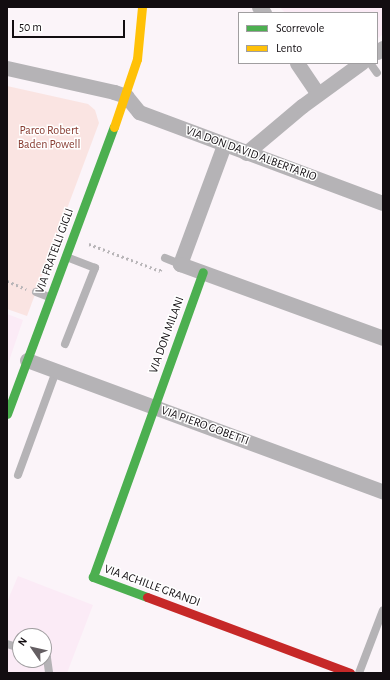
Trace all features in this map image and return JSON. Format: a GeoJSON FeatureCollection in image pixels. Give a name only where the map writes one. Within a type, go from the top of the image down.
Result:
{"type":"FeatureCollection","features":[{"type":"Feature","properties":{"kind":"street","name":"VIA FRATELLI GIGLI"},"geometry":{"type":"LineString","coordinates":[[7,414],[126,96],[137,58],[142,7]]}},
{"type":"Feature","properties":{"kind":"street"},"geometry":{"type":"LineString","coordinates":[[298,64],[318,94]]}},
{"type":"Feature","properties":{"kind":"street"},"geometry":{"type":"LineString","coordinates":[[246,153],[318,94],[360,64]]}},
{"type":"Feature","properties":{"kind":"street"},"geometry":{"type":"LineString","coordinates":[[7,68],[126,96]]}},
{"type":"Feature","properties":{"kind":"street","name":"VIA DON DAVID ALBERTARIO"},"geometry":{"type":"LineString","coordinates":[[126,96],[139,112],[224,145],[383,203]]}},
{"type":"Feature","properties":{"kind":"street"},"geometry":{"type":"LineString","coordinates":[[224,145],[180,264],[383,338]]}},
{"type":"Feature","properties":{"kind":"street","name":"VIA DON MILANI"},"geometry":{"type":"LineString","coordinates":[[155,407],[203,272]]}},
{"type":"Feature","properties":{"kind":"street","name":"VIA PIERO GOBETTI"},"geometry":{"type":"LineString","coordinates":[[27,360],[383,492]]}},
{"type":"Feature","properties":{"kind":"street","name":"VIA ACHILLE GRANDI"},"geometry":{"type":"LineString","coordinates":[[155,407],[93,577],[159,606],[219,624],[289,654],[350,673]]}},
{"type":"Feature","properties":{"kind":"lane"},"geometry":{"type":"LineString","coordinates":[[371,64],[377,73]]}},
{"type":"Feature","properties":{"kind":"lane"},"geometry":{"type":"LineString","coordinates":[[65,256],[95,268],[65,344]]}},
{"type":"Feature","properties":{"kind":"lane"},"geometry":{"type":"LineString","coordinates":[[165,258],[180,264]]}},
{"type":"Feature","properties":{"kind":"lane"},"geometry":{"type":"LineString","coordinates":[[36,292],[50,298]]}},
{"type":"Feature","properties":{"kind":"lane"},"geometry":{"type":"LineString","coordinates":[[18,475],[56,371]]}},
{"type":"Feature","properties":{"kind":"lane"},"geometry":{"type":"LineString","coordinates":[[358,673],[383,610]]}},
{"type":"Feature","properties":{"kind":"lane"},"geometry":{"type":"LineString","coordinates":[[216,634],[219,624]]}},
{"type":"Feature","properties":{"kind":"lane"},"geometry":{"type":"LineString","coordinates":[[225,637],[229,628]]}},
{"type":"Feature","properties":{"kind":"path"},"geometry":{"type":"LineString","coordinates":[[72,238],[160,271],[165,258]]}},
{"type":"Feature","properties":{"kind":"path"},"geometry":{"type":"LineString","coordinates":[[7,281],[36,292]]}},
{"type":"Feature","properties":{"kind":"shaded area"},"geometry":{"type":"Polygon","coordinates":[[[280,7],[383,7],[383,34],[378,38],[378,12],[284,12],[280,7]]]}},
{"type":"Feature","properties":{"kind":"shaded area"},"geometry":{"type":"Polygon","coordinates":[[[7,314],[23,320],[7,367],[7,314]]]}},
{"type":"Feature","properties":{"kind":"shaded area"},"geometry":{"type":"Polygon","coordinates":[[[18,576],[93,605],[67,673],[7,673],[7,602],[18,576]]]}},
{"type":"Feature","properties":{"kind":"green space","name":"Parco Robert Baden Powell"},"geometry":{"type":"Polygon","coordinates":[[[7,86],[88,104],[95,110],[99,123],[27,316],[7,309],[7,86]]]}},
{"type":"Feature","properties":{"kind":"traffic: fast"},"geometry":{"type":"LineString","coordinates":[[7,414],[114,127]]}},
{"type":"Feature","properties":{"kind":"traffic: fast"},"geometry":{"type":"LineString","coordinates":[[147,597],[93,577],[203,272]]}},
{"type":"Feature","properties":{"kind":"traffic: slow"},"geometry":{"type":"LineString","coordinates":[[114,127],[137,59],[142,7]]}},
{"type":"Feature","properties":{"kind":"traffic: jam"},"geometry":{"type":"LineString","coordinates":[[147,597],[350,673]]}}]}
